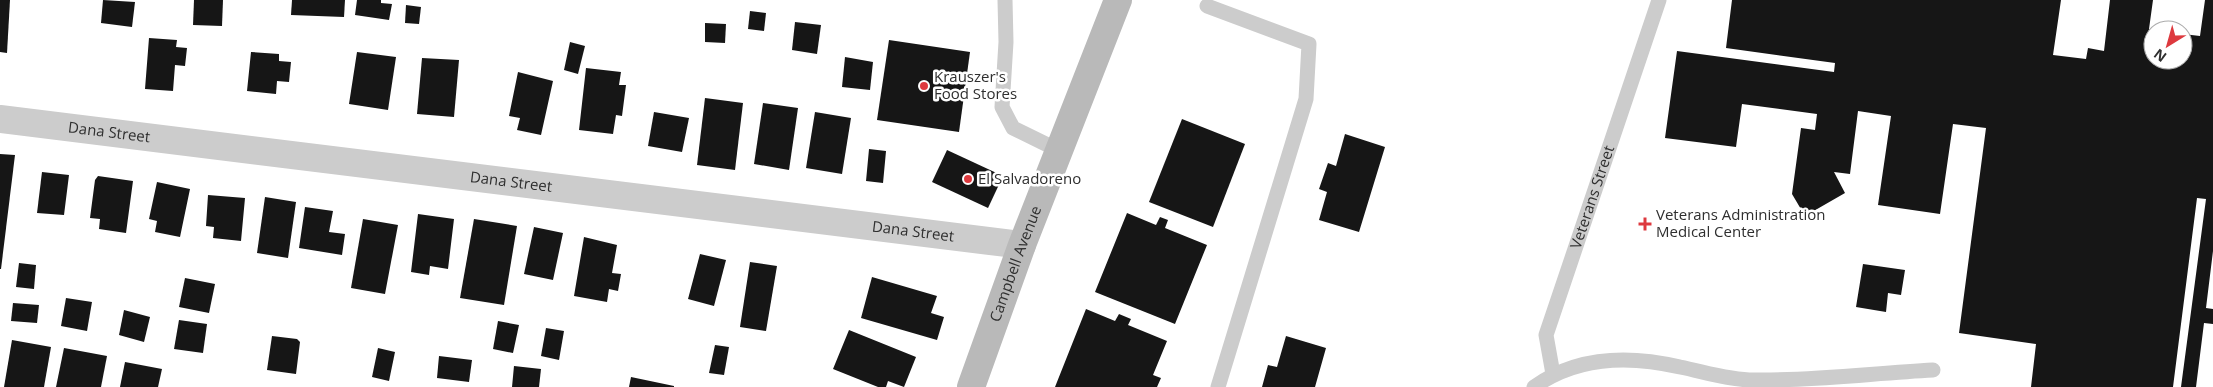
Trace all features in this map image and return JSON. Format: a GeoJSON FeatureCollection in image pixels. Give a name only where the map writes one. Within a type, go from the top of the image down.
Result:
{"type":"FeatureCollection","features":[{"type":"Feature","properties":{"kind":"main road","name":"Campbell Avenue"},"geometry":{"type":"LineString","coordinates":[[970,387],[1022,245],[1118,0]]}},
{"type":"Feature","properties":{"kind":"street","name":"Dana Street"},"geometry":{"type":"LineString","coordinates":[[0,119],[1022,245]]}},
{"type":"Feature","properties":{"kind":"lane"},"geometry":{"type":"LineString","coordinates":[[1005,0],[1006,42],[1002,107],[1013,128],[1060,151]]}},
{"type":"Feature","properties":{"kind":"lane","name":"Veterans Street"},"geometry":{"type":"LineString","coordinates":[[1553,374],[1546,334],[1659,0]]}},
{"type":"Feature","properties":{"kind":"lane"},"geometry":{"type":"LineString","coordinates":[[1207,6],[1309,44],[1306,99],[1218,387]]}},
{"type":"Feature","properties":{"kind":"lane"},"geometry":{"type":"LineString","coordinates":[[1534,387],[1553,374],[1603,360],[1648,361],[1720,377],[1755,380],[1933,370]]}},
{"type":"Feature","properties":{"kind":"building"},"geometry":{"type":"Polygon","coordinates":[[[0,0],[10,0],[7,53],[0,52],[0,0]]]}},
{"type":"Feature","properties":{"kind":"building"},"geometry":{"type":"Polygon","coordinates":[[[103,0],[135,2],[132,27],[101,23],[103,0]]]}},
{"type":"Feature","properties":{"kind":"building"},"geometry":{"type":"Polygon","coordinates":[[[194,0],[223,0],[222,26],[193,25],[194,0]]]}},
{"type":"Feature","properties":{"kind":"building"},"geometry":{"type":"Polygon","coordinates":[[[292,0],[345,0],[344,17],[291,15],[292,0]]]}},
{"type":"Feature","properties":{"kind":"building"},"geometry":{"type":"Polygon","coordinates":[[[357,0],[381,0],[381,3],[392,4],[389,20],[355,15],[357,0]]]}},
{"type":"Feature","properties":{"kind":"building"},"geometry":{"type":"Polygon","coordinates":[[[1732,0],[2061,0],[2053,55],[2086,59],[2088,48],[2104,51],[2110,0],[2153,0],[2150,20],[2143,20],[2143,70],[2193,70],[2193,35],[2200,36],[2205,0],[2213,0],[2213,251],[2206,308],[2213,309],[2213,324],[2204,323],[2196,387],[2181,387],[2206,199],[2197,198],[2173,387],[2031,387],[2036,344],[1959,333],[1986,128],[1953,124],[1940,214],[1878,205],[1891,116],[1858,111],[1850,174],[1834,172],[1845,193],[1805,216],[1792,194],[1801,128],[1815,130],[1817,114],[1742,104],[1736,147],[1665,138],[1677,51],[1834,72],[1835,63],[1726,48],[1732,0]]]}},
{"type":"Feature","properties":{"kind":"building"},"geometry":{"type":"Polygon","coordinates":[[[406,5],[421,7],[419,24],[405,23],[406,5]]]}},
{"type":"Feature","properties":{"kind":"building"},"geometry":{"type":"Polygon","coordinates":[[[750,11],[766,13],[764,31],[748,29],[750,11]]]}},
{"type":"Feature","properties":{"kind":"building"},"geometry":{"type":"Polygon","coordinates":[[[795,22],[821,25],[817,54],[792,50],[795,22]]]}},
{"type":"Feature","properties":{"kind":"building"},"geometry":{"type":"Polygon","coordinates":[[[705,23],[726,24],[725,43],[705,42],[705,23]]]}},
{"type":"Feature","properties":{"kind":"building"},"geometry":{"type":"Polygon","coordinates":[[[149,38],[177,40],[176,47],[187,48],[185,66],[175,65],[173,91],[145,89],[149,38]]]}},
{"type":"Feature","properties":{"kind":"building"},"geometry":{"type":"Polygon","coordinates":[[[889,40],[970,52],[959,132],[877,120],[889,40]]]}},
{"type":"Feature","properties":{"kind":"building"},"geometry":{"type":"Polygon","coordinates":[[[570,42],[585,46],[578,74],[564,70],[570,42]]]}},
{"type":"Feature","properties":{"kind":"building"},"geometry":{"type":"Polygon","coordinates":[[[251,52],[279,54],[279,61],[291,62],[289,82],[277,81],[276,94],[247,91],[251,52]]]}},
{"type":"Feature","properties":{"kind":"building"},"geometry":{"type":"Polygon","coordinates":[[[357,52],[396,57],[388,110],[349,104],[357,52]]]}},
{"type":"Feature","properties":{"kind":"building"},"geometry":{"type":"Polygon","coordinates":[[[845,57],[873,62],[870,90],[842,87],[845,57]]]}},
{"type":"Feature","properties":{"kind":"building"},"geometry":{"type":"Polygon","coordinates":[[[422,58],[459,60],[454,117],[417,114],[422,58]]]}},
{"type":"Feature","properties":{"kind":"building"},"geometry":{"type":"Polygon","coordinates":[[[586,68],[621,72],[619,85],[626,85],[622,116],[616,115],[613,134],[579,130],[586,68]]]}},
{"type":"Feature","properties":{"kind":"building"},"geometry":{"type":"Polygon","coordinates":[[[518,72],[553,81],[541,135],[517,130],[520,118],[509,116],[518,72]]]}},
{"type":"Feature","properties":{"kind":"building"},"geometry":{"type":"Polygon","coordinates":[[[705,98],[743,103],[735,170],[697,165],[705,98]]]}},
{"type":"Feature","properties":{"kind":"building"},"geometry":{"type":"Polygon","coordinates":[[[763,103],[798,108],[789,170],[754,164],[763,103]]]}},
{"type":"Feature","properties":{"kind":"building"},"geometry":{"type":"Polygon","coordinates":[[[654,112],[689,118],[682,152],[648,146],[654,112]]]}},
{"type":"Feature","properties":{"kind":"building"},"geometry":{"type":"Polygon","coordinates":[[[815,112],[851,118],[842,174],[806,168],[815,112]]]}},
{"type":"Feature","properties":{"kind":"building"},"geometry":{"type":"Polygon","coordinates":[[[1182,119],[1245,144],[1213,227],[1149,202],[1182,119]]]}},
{"type":"Feature","properties":{"kind":"building"},"geometry":{"type":"Polygon","coordinates":[[[1345,134],[1385,147],[1359,232],[1319,220],[1327,192],[1319,189],[1328,163],[1336,166],[1345,134]]]}},
{"type":"Feature","properties":{"kind":"building"},"geometry":{"type":"Polygon","coordinates":[[[869,149],[886,151],[883,183],[866,181],[869,149]]]}},
{"type":"Feature","properties":{"kind":"building"},"geometry":{"type":"Polygon","coordinates":[[[947,150],[1003,176],[988,208],[932,182],[947,150]]]}},
{"type":"Feature","properties":{"kind":"building"},"geometry":{"type":"Polygon","coordinates":[[[0,154],[15,155],[1,269],[0,269],[0,154]]]}},
{"type":"Feature","properties":{"kind":"building"},"geometry":{"type":"Polygon","coordinates":[[[42,172],[69,175],[64,215],[37,213],[42,172]]]}},
{"type":"Feature","properties":{"kind":"building"},"geometry":{"type":"Polygon","coordinates":[[[98,176],[133,181],[126,233],[99,229],[100,219],[90,218],[95,180],[98,176]]]}},
{"type":"Feature","properties":{"kind":"building"},"geometry":{"type":"Polygon","coordinates":[[[157,182],[190,189],[180,237],[155,232],[157,221],[149,219],[157,182]]]}},
{"type":"Feature","properties":{"kind":"building"},"geometry":{"type":"Polygon","coordinates":[[[208,195],[245,198],[241,241],[213,238],[214,227],[206,226],[208,195]]]}},
{"type":"Feature","properties":{"kind":"building"},"geometry":{"type":"Polygon","coordinates":[[[265,197],[296,202],[288,258],[257,253],[265,197]]]}},
{"type":"Feature","properties":{"kind":"building"},"geometry":{"type":"Polygon","coordinates":[[[305,207],[333,211],[329,232],[345,234],[342,255],[299,248],[305,207]]]}},
{"type":"Feature","properties":{"kind":"building"},"geometry":{"type":"Polygon","coordinates":[[[1127,213],[1156,225],[1160,217],[1168,220],[1165,228],[1207,245],[1175,324],[1095,292],[1127,213]]]}},
{"type":"Feature","properties":{"kind":"building"},"geometry":{"type":"Polygon","coordinates":[[[418,214],[454,219],[448,269],[430,266],[429,275],[411,272],[418,214]]]}},
{"type":"Feature","properties":{"kind":"building"},"geometry":{"type":"Polygon","coordinates":[[[363,219],[398,225],[385,294],[351,288],[363,219]]]}},
{"type":"Feature","properties":{"kind":"building"},"geometry":{"type":"Polygon","coordinates":[[[474,219],[517,226],[504,305],[460,298],[474,219]]]}},
{"type":"Feature","properties":{"kind":"building"},"geometry":{"type":"Polygon","coordinates":[[[534,227],[563,233],[553,280],[524,274],[534,227]]]}},
{"type":"Feature","properties":{"kind":"building"},"geometry":{"type":"Polygon","coordinates":[[[584,237],[617,245],[612,273],[621,274],[618,291],[609,289],[607,302],[574,296],[584,237]]]}},
{"type":"Feature","properties":{"kind":"building"},"geometry":{"type":"Polygon","coordinates":[[[700,254],[726,260],[714,306],[688,299],[700,254]]]}},
{"type":"Feature","properties":{"kind":"building"},"geometry":{"type":"Polygon","coordinates":[[[750,262],[777,266],[766,331],[740,327],[750,262]]]}},
{"type":"Feature","properties":{"kind":"building"},"geometry":{"type":"Polygon","coordinates":[[[19,263],[36,265],[34,289],[16,287],[19,263]]]}},
{"type":"Feature","properties":{"kind":"building"},"geometry":{"type":"Polygon","coordinates":[[[1863,264],[1905,270],[1901,295],[1888,293],[1886,312],[1856,307],[1863,264]]]}},
{"type":"Feature","properties":{"kind":"building"},"geometry":{"type":"Polygon","coordinates":[[[872,277],[937,296],[931,313],[944,317],[937,340],[861,318],[872,277]]]}},
{"type":"Feature","properties":{"kind":"building"},"geometry":{"type":"Polygon","coordinates":[[[185,278],[215,284],[209,313],[179,307],[185,278]]]}},
{"type":"Feature","properties":{"kind":"building"},"geometry":{"type":"Polygon","coordinates":[[[66,298],[92,302],[87,331],[61,326],[66,298]]]}},
{"type":"Feature","properties":{"kind":"building"},"geometry":{"type":"Polygon","coordinates":[[[13,303],[39,305],[37,323],[11,321],[13,303]]]}},
{"type":"Feature","properties":{"kind":"building"},"geometry":{"type":"Polygon","coordinates":[[[1086,309],[1115,321],[1119,314],[1131,319],[1128,325],[1167,341],[1153,375],[1161,378],[1157,387],[1055,387],[1086,309]]]}},
{"type":"Feature","properties":{"kind":"building"},"geometry":{"type":"Polygon","coordinates":[[[124,310],[150,317],[144,342],[119,335],[124,310]]]}},
{"type":"Feature","properties":{"kind":"building"},"geometry":{"type":"Polygon","coordinates":[[[179,320],[207,324],[203,353],[174,349],[179,320]]]}},
{"type":"Feature","properties":{"kind":"building"},"geometry":{"type":"Polygon","coordinates":[[[498,321],[519,325],[513,353],[493,349],[498,321]]]}},
{"type":"Feature","properties":{"kind":"building"},"geometry":{"type":"Polygon","coordinates":[[[546,328],[564,331],[559,360],[541,356],[546,328]]]}},
{"type":"Feature","properties":{"kind":"building"},"geometry":{"type":"Polygon","coordinates":[[[849,330],[916,357],[904,387],[888,381],[886,387],[878,387],[833,369],[849,330]]]}},
{"type":"Feature","properties":{"kind":"building"},"geometry":{"type":"Polygon","coordinates":[[[272,336],[297,339],[300,342],[296,374],[267,370],[272,336]]]}},
{"type":"Feature","properties":{"kind":"building"},"geometry":{"type":"Polygon","coordinates":[[[1286,336],[1326,348],[1315,387],[1262,387],[1268,365],[1277,367],[1286,336]]]}},
{"type":"Feature","properties":{"kind":"building"},"geometry":{"type":"Polygon","coordinates":[[[12,340],[51,347],[44,387],[4,387],[12,340]]]}},
{"type":"Feature","properties":{"kind":"building"},"geometry":{"type":"Polygon","coordinates":[[[715,345],[729,347],[724,375],[709,373],[715,345]]]}},
{"type":"Feature","properties":{"kind":"building"},"geometry":{"type":"Polygon","coordinates":[[[64,348],[107,356],[101,387],[56,387],[64,348]]]}},
{"type":"Feature","properties":{"kind":"building"},"geometry":{"type":"Polygon","coordinates":[[[378,348],[395,352],[389,381],[372,377],[378,348]]]}},
{"type":"Feature","properties":{"kind":"building"},"geometry":{"type":"Polygon","coordinates":[[[439,356],[472,360],[469,382],[437,378],[439,356]]]}},
{"type":"Feature","properties":{"kind":"building"},"geometry":{"type":"Polygon","coordinates":[[[125,362],[162,369],[158,387],[120,387],[125,362]]]}},
{"type":"Feature","properties":{"kind":"building"},"geometry":{"type":"Polygon","coordinates":[[[514,366],[541,369],[539,387],[512,387],[514,366]]]}},
{"type":"Feature","properties":{"kind":"building"},"geometry":{"type":"Polygon","coordinates":[[[631,377],[674,386],[674,387],[629,387],[631,377]]]}},
{"type":"Feature","properties":{"kind":"place","name":"Krauszer's Food Stores"},"geometry":{"type":"Point","coordinates":[924,86]}},
{"type":"Feature","properties":{"kind":"place","name":"El Salvadoreno"},"geometry":{"type":"Point","coordinates":[968,179]}},
{"type":"Feature","properties":{"kind":"place","name":"Veterans Administration Medical Center"},"geometry":{"type":"Point","coordinates":[1645,224]}}]}
